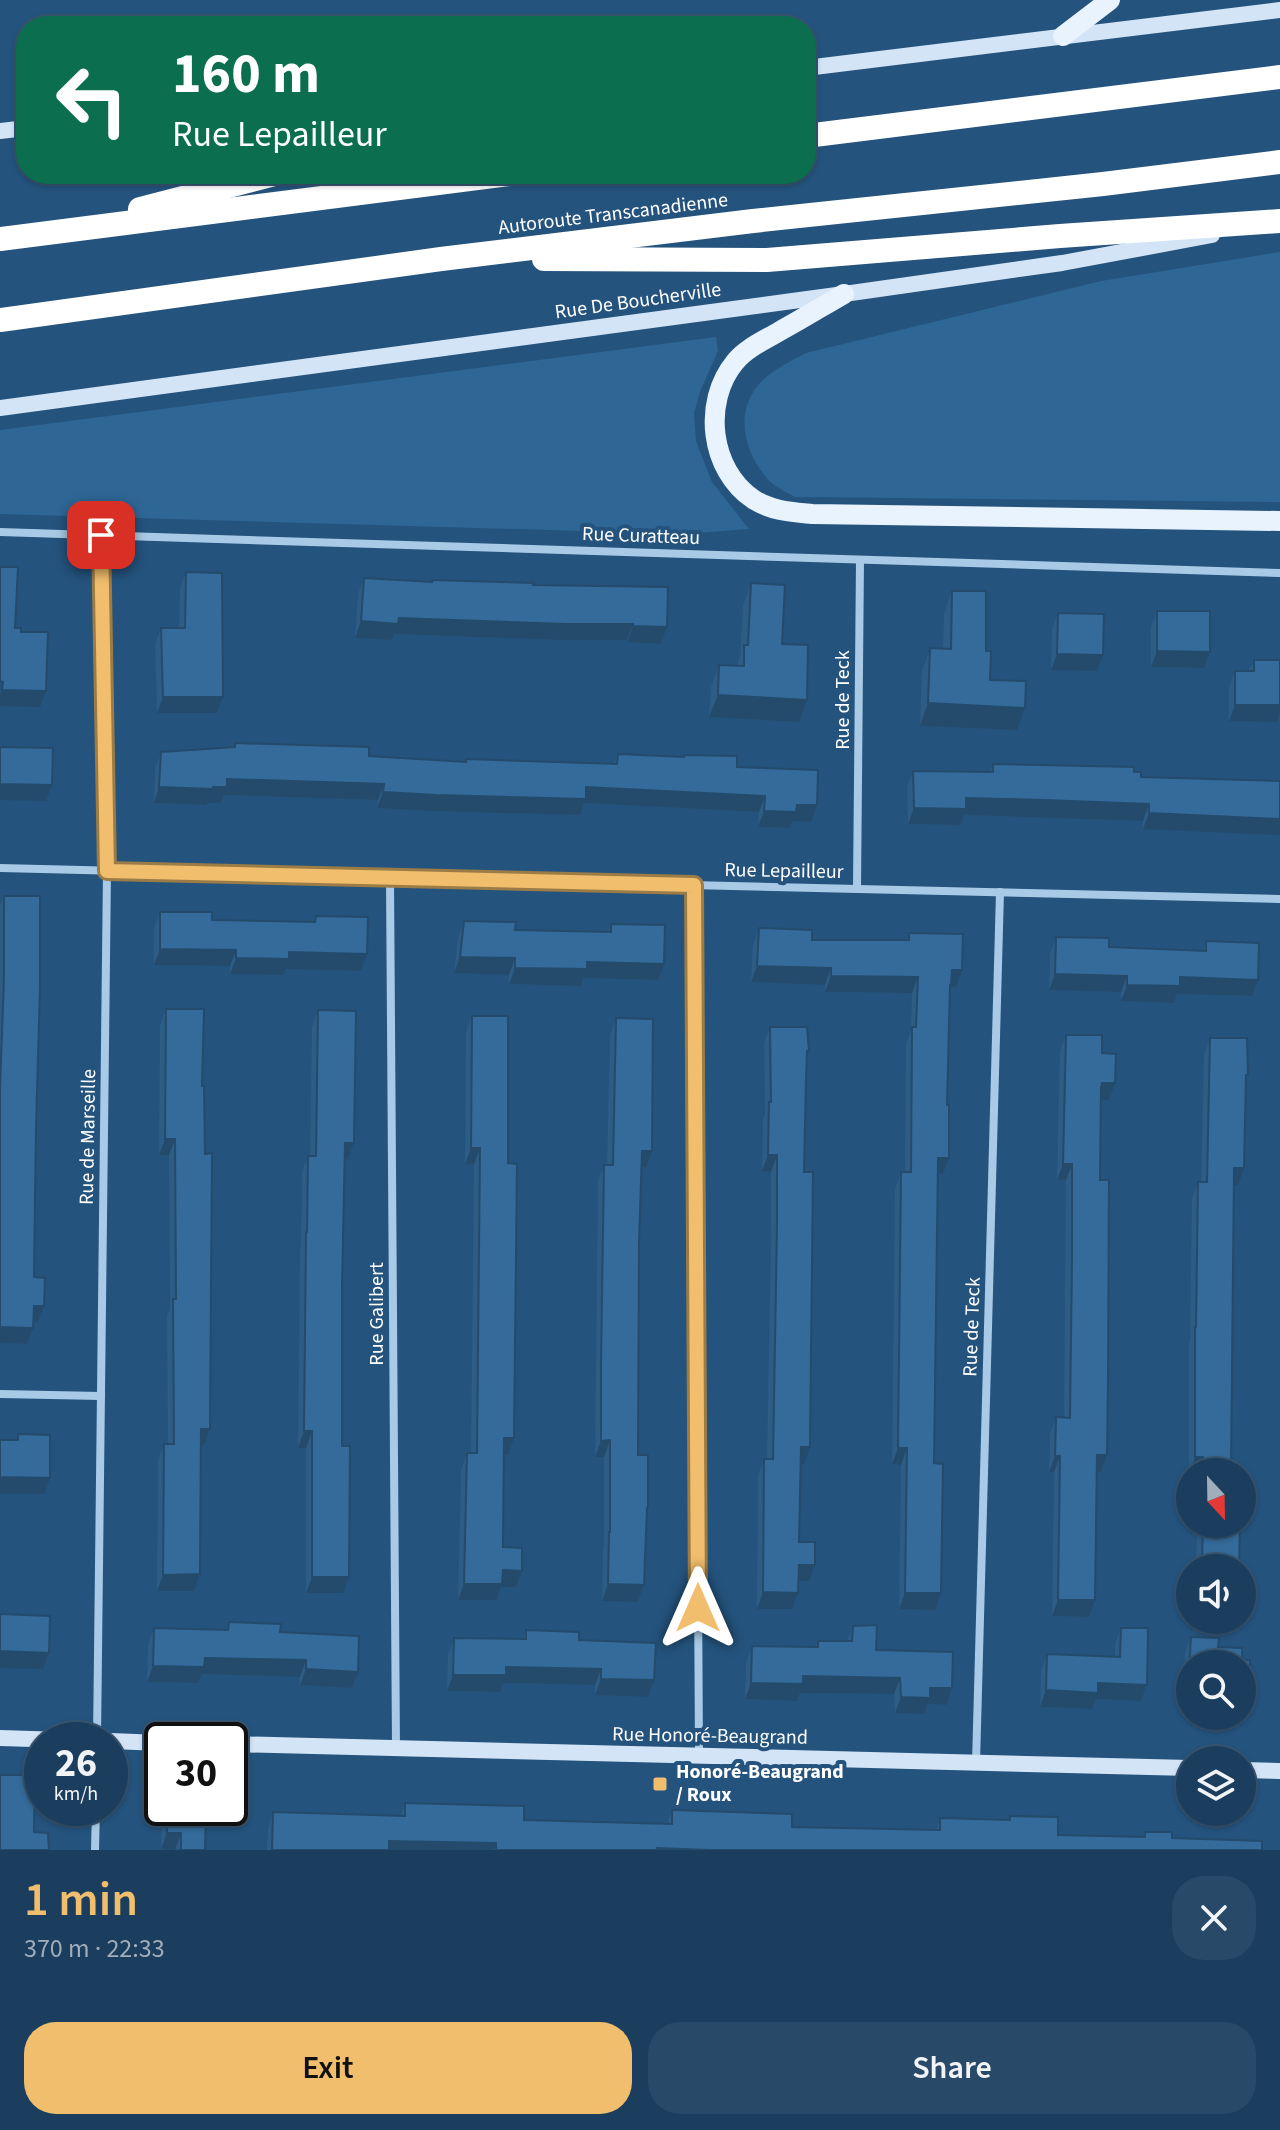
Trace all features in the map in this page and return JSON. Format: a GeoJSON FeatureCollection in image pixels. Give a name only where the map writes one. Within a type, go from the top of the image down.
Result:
{"type":"FeatureCollection","features":[{"type":"Feature","properties":{"kind":"highway"},"geometry":{"type":"LineString","coordinates":[[816,135],[1280,77]]}},
{"type":"Feature","properties":{"kind":"highway","name":"Autoroute Transcanadienne"},"geometry":{"type":"LineString","coordinates":[[0,320],[441,259],[1280,162]]}},
{"type":"Feature","properties":{"kind":"highway"},"geometry":{"type":"LineString","coordinates":[[37,235],[236,184]]}},
{"type":"Feature","properties":{"kind":"highway"},"geometry":{"type":"LineString","coordinates":[[0,239],[432,184]]}},
{"type":"Feature","properties":{"kind":"highway"},"geometry":{"type":"LineString","coordinates":[[441,259],[767,260],[1280,222]]}},
{"type":"Feature","properties":{"kind":"main road"},"geometry":{"type":"LineString","coordinates":[[1063,36],[1110,0]]}},
{"type":"Feature","properties":{"kind":"main road"},"geometry":{"type":"LineString","coordinates":[[816,67],[1280,10]]}},
{"type":"Feature","properties":{"kind":"main road","name":"Rue De Boucherville"},"geometry":{"type":"LineString","coordinates":[[0,408],[1062,263],[1280,222]]}},
{"type":"Feature","properties":{"kind":"main road"},"geometry":{"type":"LineString","coordinates":[[844,294],[742,354],[724,379],[716,410],[716,440],[720,454],[737,485],[762,505],[812,514],[1280,521]]}},
{"type":"Feature","properties":{"kind":"main road"},"geometry":{"type":"LineString","coordinates":[[0,1738],[24,1739]]}},
{"type":"Feature","properties":{"kind":"main road","name":"Rue Honoré-Beaugrand"},"geometry":{"type":"LineString","coordinates":[[248,1744],[1176,1768]]}},
{"type":"Feature","properties":{"kind":"main road"},"geometry":{"type":"LineString","coordinates":[[1256,1770],[1280,1771]]}},
{"type":"Feature","properties":{"kind":"street","name":"Rue Curatteau"},"geometry":{"type":"LineString","coordinates":[[0,532],[1280,573]]}},
{"type":"Feature","properties":{"kind":"street","name":"Rue de Marseille"},"geometry":{"type":"LineString","coordinates":[[97,1722],[107,871],[101,535]]}},
{"type":"Feature","properties":{"kind":"street","name":"Rue de Teck"},"geometry":{"type":"LineString","coordinates":[[857,888],[860,560]]}},
{"type":"Feature","properties":{"kind":"street","name":"Rue Lepailleur"},"geometry":{"type":"LineString","coordinates":[[0,868],[1280,899]]}},
{"type":"Feature","properties":{"kind":"street","name":"Rue Galibert"},"geometry":{"type":"LineString","coordinates":[[390,879],[396,1748]]}},
{"type":"Feature","properties":{"kind":"street"},"geometry":{"type":"LineString","coordinates":[[694,885],[699,1756]]}},
{"type":"Feature","properties":{"kind":"street","name":"Rue de Teck"},"geometry":{"type":"LineString","coordinates":[[976,1763],[1000,892]]}},
{"type":"Feature","properties":{"kind":"street"},"geometry":{"type":"LineString","coordinates":[[0,1394],[101,1396]]}},
{"type":"Feature","properties":{"kind":"street"},"geometry":{"type":"LineString","coordinates":[[95,1850],[96,1826]]}},
{"type":"Feature","properties":{"kind":"shaded area"},"geometry":{"type":"Polygon","coordinates":[[[1280,252],[1280,502],[795,497],[773,484],[751,454],[745,417],[752,394],[769,375],[806,353],[1101,281],[1280,252]]]}},
{"type":"Feature","properties":{"kind":"shaded area"},"geometry":{"type":"Polygon","coordinates":[[[716,337],[718,351],[694,413],[696,441],[712,482],[749,529],[685,534],[0,514],[0,430],[716,337]]]}},
{"type":"Feature","properties":{"kind":"building"},"geometry":{"type":"Polygon","coordinates":[[[0,567],[18,567],[15,628],[21,628],[21,632],[48,632],[46,691],[2,690],[0,567]]]}},
{"type":"Feature","properties":{"kind":"building"},"geometry":{"type":"Polygon","coordinates":[[[186,572],[222,573],[223,697],[163,697],[161,628],[185,628],[186,572]]]}},
{"type":"Feature","properties":{"kind":"building"},"geometry":{"type":"Polygon","coordinates":[[[364,578],[668,587],[667,627],[399,618],[398,624],[361,621],[364,578]]]}},
{"type":"Feature","properties":{"kind":"building"},"geometry":{"type":"Polygon","coordinates":[[[751,583],[785,585],[782,644],[808,645],[807,700],[718,695],[719,665],[744,666],[751,583]]]}},
{"type":"Feature","properties":{"kind":"building"},"geometry":{"type":"Polygon","coordinates":[[[952,591],[986,591],[986,651],[991,651],[990,680],[1026,681],[1025,708],[928,703],[930,648],[951,649],[952,591]]]}},
{"type":"Feature","properties":{"kind":"building"},"geometry":{"type":"Polygon","coordinates":[[[1157,611],[1210,611],[1210,652],[1157,651],[1157,611]]]}},
{"type":"Feature","properties":{"kind":"building"},"geometry":{"type":"Polygon","coordinates":[[[1058,613],[1104,614],[1103,655],[1057,654],[1058,613]]]}},
{"type":"Feature","properties":{"kind":"building"},"geometry":{"type":"Polygon","coordinates":[[[1254,660],[1280,660],[1280,705],[1235,705],[1235,671],[1254,671],[1254,660]]]}},
{"type":"Feature","properties":{"kind":"building"},"geometry":{"type":"Polygon","coordinates":[[[235,743],[369,747],[369,756],[466,762],[466,759],[617,764],[618,754],[737,756],[737,767],[818,770],[817,805],[797,805],[796,812],[764,811],[765,796],[586,787],[586,799],[436,795],[383,792],[384,784],[227,779],[227,787],[213,789],[159,787],[161,752],[235,747],[235,743]]]}},
{"type":"Feature","properties":{"kind":"building"},"geometry":{"type":"Polygon","coordinates":[[[0,747],[53,748],[52,785],[0,784],[0,747]]]}},
{"type":"Feature","properties":{"kind":"building"},"geometry":{"type":"Polygon","coordinates":[[[993,764],[1134,767],[1134,772],[1141,772],[1141,777],[1280,781],[1280,819],[1149,813],[1149,804],[1044,800],[966,798],[966,809],[914,808],[913,771],[993,772],[993,764]]]}},
{"type":"Feature","properties":{"kind":"building"},"geometry":{"type":"Polygon","coordinates":[[[4,896],[40,896],[34,1277],[45,1278],[44,1306],[34,1306],[33,1328],[0,1327],[4,896]]]}},
{"type":"Feature","properties":{"kind":"building"},"geometry":{"type":"Polygon","coordinates":[[[160,912],[212,912],[212,920],[315,922],[316,916],[368,917],[367,954],[289,952],[289,959],[236,958],[236,950],[160,949],[160,912]]]}},
{"type":"Feature","properties":{"kind":"building"},"geometry":{"type":"Polygon","coordinates":[[[464,921],[516,922],[515,930],[611,932],[611,924],[665,925],[664,964],[587,962],[587,969],[515,968],[515,958],[460,957],[464,921]]]}},
{"type":"Feature","properties":{"kind":"building"},"geometry":{"type":"Polygon","coordinates":[[[759,928],[812,930],[812,940],[909,940],[909,933],[963,934],[962,970],[952,970],[950,985],[949,1158],[938,1158],[934,1463],[943,1464],[941,1593],[905,1593],[907,1448],[898,1448],[901,1172],[911,1172],[912,1027],[916,1027],[918,977],[831,976],[831,968],[757,966],[759,928]]]}},
{"type":"Feature","properties":{"kind":"building"},"geometry":{"type":"Polygon","coordinates":[[[1056,937],[1109,938],[1109,947],[1206,951],[1206,941],[1259,943],[1258,980],[1180,977],[1180,986],[1127,985],[1127,976],[1055,974],[1056,937]]]}},
{"type":"Feature","properties":{"kind":"building"},"geometry":{"type":"Polygon","coordinates":[[[166,1009],[204,1009],[202,1086],[205,1154],[212,1153],[210,1429],[201,1429],[200,1574],[163,1575],[164,1444],[174,1444],[173,1299],[176,1299],[175,1139],[165,1139],[166,1009]]]}},
{"type":"Feature","properties":{"kind":"building"},"geometry":{"type":"Polygon","coordinates":[[[318,1010],[356,1011],[354,1143],[345,1143],[342,1287],[342,1446],[350,1446],[349,1577],[312,1577],[312,1431],[304,1431],[308,1156],[316,1156],[318,1010]]]}},
{"type":"Feature","properties":{"kind":"building"},"geometry":{"type":"Polygon","coordinates":[[[472,1016],[508,1016],[508,1163],[517,1164],[514,1438],[504,1438],[503,1547],[522,1548],[522,1571],[503,1570],[502,1584],[464,1584],[467,1453],[477,1453],[480,1148],[471,1148],[472,1016]]]}},
{"type":"Feature","properties":{"kind":"building"},"geometry":{"type":"Polygon","coordinates":[[[616,1018],[653,1019],[652,1151],[642,1151],[639,1242],[638,1455],[648,1455],[644,1585],[608,1584],[610,1440],[601,1441],[601,1363],[604,1165],[613,1165],[616,1018]]]}},
{"type":"Feature","properties":{"kind":"building"},"geometry":{"type":"Polygon","coordinates":[[[770,1027],[807,1027],[809,1051],[804,1172],[813,1172],[810,1447],[801,1447],[799,1542],[815,1542],[815,1565],[799,1565],[798,1593],[763,1592],[764,1459],[773,1459],[777,1224],[777,1155],[768,1155],[770,1027]]]}},
{"type":"Feature","properties":{"kind":"building"},"geometry":{"type":"Polygon","coordinates":[[[1066,1035],[1102,1035],[1102,1053],[1116,1054],[1115,1083],[1102,1083],[1101,1088],[1100,1180],[1109,1180],[1108,1378],[1107,1455],[1097,1455],[1095,1600],[1058,1600],[1060,1456],[1055,1456],[1056,1417],[1070,1418],[1072,1164],[1063,1164],[1066,1035]]]}},
{"type":"Feature","properties":{"kind":"building"},"geometry":{"type":"Polygon","coordinates":[[[1210,1038],[1247,1038],[1244,1168],[1234,1168],[1231,1458],[1195,1457],[1198,1182],[1207,1182],[1210,1038]]]}},
{"type":"Feature","properties":{"kind":"building"},"geometry":{"type":"Polygon","coordinates":[[[18,1434],[50,1435],[50,1478],[0,1477],[0,1440],[18,1440],[18,1434]]]}},
{"type":"Feature","properties":{"kind":"building"},"geometry":{"type":"Polygon","coordinates":[[[1203,1538],[1240,1538],[1239,1554],[1202,1554],[1203,1538]]]}},
{"type":"Feature","properties":{"kind":"building"},"geometry":{"type":"Polygon","coordinates":[[[0,1614],[50,1616],[49,1653],[0,1651],[0,1614]]]}},
{"type":"Feature","properties":{"kind":"building"},"geometry":{"type":"Polygon","coordinates":[[[229,1622],[281,1624],[280,1632],[359,1636],[358,1672],[306,1669],[306,1660],[205,1658],[204,1667],[153,1666],[154,1628],[228,1630],[229,1622]]]}},
{"type":"Feature","properties":{"kind":"building"},"geometry":{"type":"Polygon","coordinates":[[[877,1625],[876,1650],[953,1652],[952,1688],[930,1688],[930,1698],[901,1697],[900,1678],[803,1676],[803,1684],[751,1683],[752,1646],[818,1647],[818,1641],[852,1641],[853,1626],[877,1625]]]}},
{"type":"Feature","properties":{"kind":"building"},"geometry":{"type":"Polygon","coordinates":[[[1121,1628],[1148,1628],[1147,1685],[1098,1683],[1098,1693],[1046,1690],[1047,1654],[1120,1657],[1121,1628]]]}},
{"type":"Feature","properties":{"kind":"building"},"geometry":{"type":"Polygon","coordinates":[[[526,1630],[579,1632],[579,1640],[656,1643],[654,1680],[601,1679],[601,1669],[506,1667],[506,1675],[453,1675],[454,1638],[526,1639],[526,1630]]]}},
{"type":"Feature","properties":{"kind":"building"},"geometry":{"type":"Polygon","coordinates":[[[1191,1637],[1219,1638],[1218,1647],[1242,1648],[1242,1650],[1190,1650],[1191,1637]]]}},
{"type":"Feature","properties":{"kind":"building"},"geometry":{"type":"Polygon","coordinates":[[[0,1775],[24,1775],[24,1826],[34,1826],[34,1832],[48,1833],[49,1850],[0,1850],[0,1775]]]}},
{"type":"Feature","properties":{"kind":"building"},"geometry":{"type":"Polygon","coordinates":[[[405,1803],[524,1806],[524,1820],[672,1824],[672,1810],[792,1814],[792,1827],[940,1830],[940,1818],[1010,1820],[1010,1816],[1058,1817],[1058,1835],[1145,1837],[1145,1832],[1172,1832],[1172,1838],[1262,1841],[1262,1850],[496,1850],[496,1843],[389,1841],[389,1850],[272,1850],[273,1812],[405,1816],[405,1803]]]}},
{"type":"Feature","properties":{"kind":"building"},"geometry":{"type":"Polygon","coordinates":[[[167,1826],[206,1826],[205,1850],[181,1850],[181,1833],[167,1833],[167,1826]]]}},
{"type":"Feature","properties":{"kind":"place","name":"Honoré-Beaugrand / Roux"},"geometry":{"type":"Point","coordinates":[660,1784]}},
{"type":"Feature","properties":{"kind":"route"},"geometry":{"type":"LineString","coordinates":[[101,535],[107,871],[694,885],[698,1608]]}}]}
